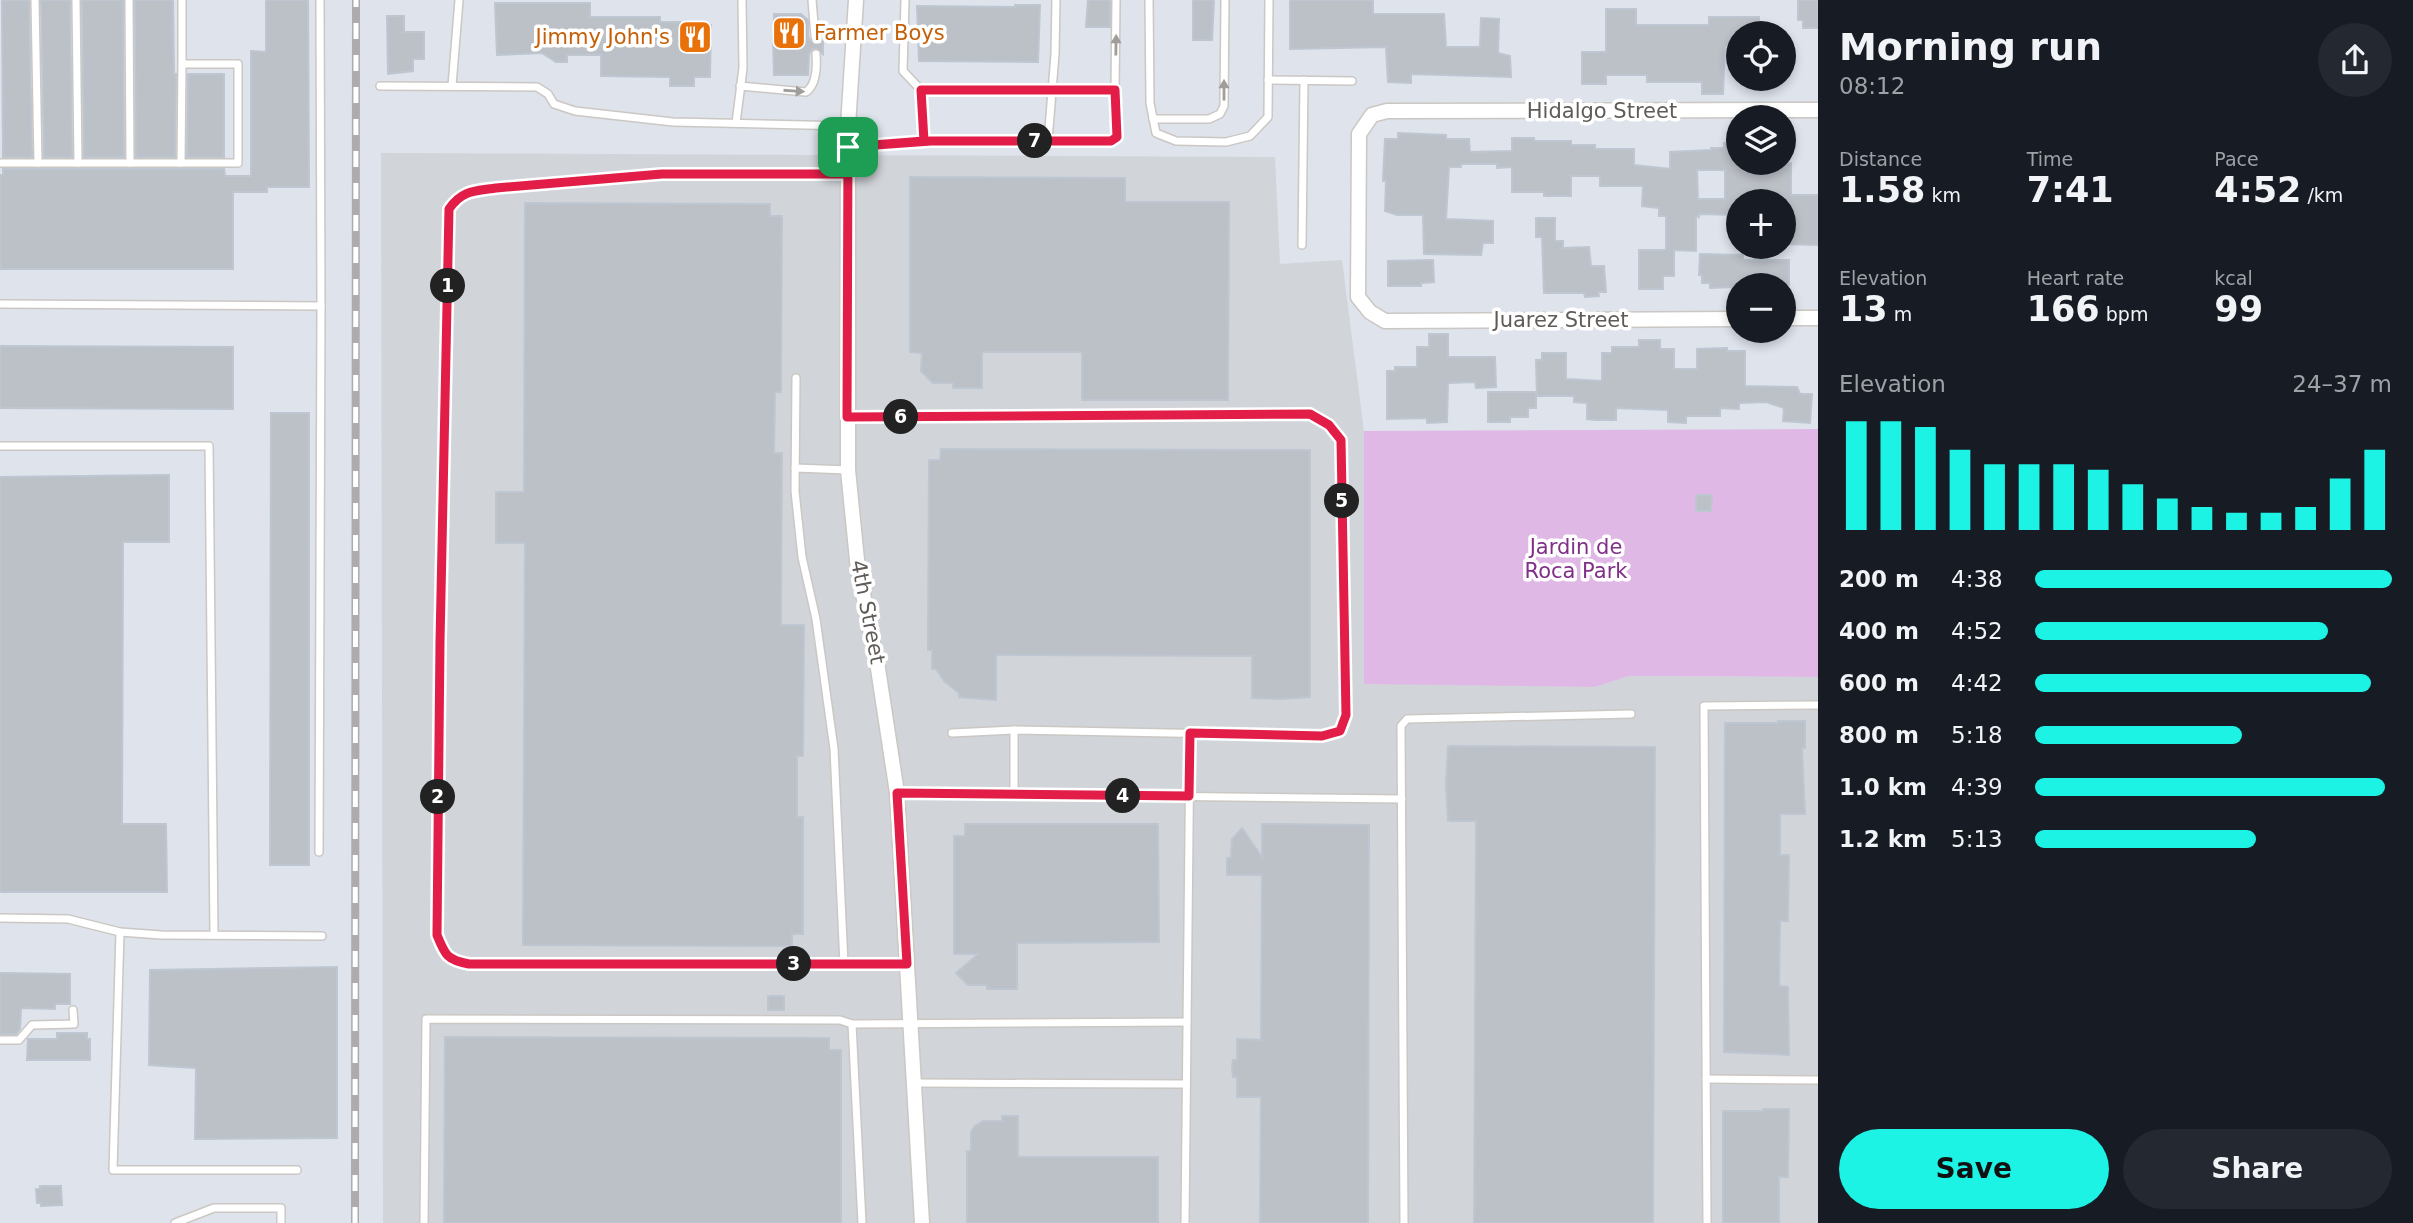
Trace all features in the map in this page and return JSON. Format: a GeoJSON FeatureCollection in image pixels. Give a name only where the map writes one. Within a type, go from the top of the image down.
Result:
{"type":"FeatureCollection","features":[{"type":"Feature","properties":{"kind":"street","name":"4th Street"},"geometry":{"type":"LineString","coordinates":[[856,0],[848,126],[848,470],[858,569],[883,698],[897,793],[922,1223]]}},
{"type":"Feature","properties":{"kind":"street","name":"Hidalgo Street"},"geometry":{"type":"LineString","coordinates":[[1385,321],[1370,312],[1358,297],[1359,134],[1372,115],[1387,111],[1818,110]]}},
{"type":"Feature","properties":{"kind":"street"},"geometry":{"type":"LineString","coordinates":[[1796,318],[1818,318]]}},
{"type":"Feature","properties":{"kind":"street","name":"Juarez Street"},"geometry":{"type":"LineString","coordinates":[[1385,321],[1726,319]]}},
{"type":"Feature","properties":{"kind":"lane"},"geometry":{"type":"LineString","coordinates":[[35,0],[38,163]]}},
{"type":"Feature","properties":{"kind":"lane"},"geometry":{"type":"LineString","coordinates":[[76,0],[78,163]]}},
{"type":"Feature","properties":{"kind":"lane"},"geometry":{"type":"LineString","coordinates":[[129,0],[130,163]]}},
{"type":"Feature","properties":{"kind":"lane"},"geometry":{"type":"LineString","coordinates":[[181,163],[182,0]]}},
{"type":"Feature","properties":{"kind":"lane"},"geometry":{"type":"LineString","coordinates":[[319,852],[320,0]]}},
{"type":"Feature","properties":{"kind":"lane"},"geometry":{"type":"LineString","coordinates":[[452,86],[459,0]]}},
{"type":"Feature","properties":{"kind":"lane"},"geometry":{"type":"LineString","coordinates":[[736,123],[743,68],[742,0]]}},
{"type":"Feature","properties":{"kind":"lane"},"geometry":{"type":"LineString","coordinates":[[811,0],[816,36]]}},
{"type":"Feature","properties":{"kind":"lane"},"geometry":{"type":"LineString","coordinates":[[905,0],[903,71],[921,90],[924,141]]}},
{"type":"Feature","properties":{"kind":"lane"},"geometry":{"type":"LineString","coordinates":[[1048,141],[1056,0]]}},
{"type":"Feature","properties":{"kind":"lane"},"geometry":{"type":"LineString","coordinates":[[848,147],[924,141],[1111,141],[1117,137],[1116,0]]}},
{"type":"Feature","properties":{"kind":"lane"},"geometry":{"type":"LineString","coordinates":[[1149,0],[1150,103],[1156,133],[1176,141],[1226,142],[1250,136],[1268,117],[1269,0]]}},
{"type":"Feature","properties":{"kind":"lane"},"geometry":{"type":"LineString","coordinates":[[1153,119],[1209,119],[1220,114],[1224,106],[1225,0]]}},
{"type":"Feature","properties":{"kind":"lane"},"geometry":{"type":"LineString","coordinates":[[740,86],[806,92],[812,87],[817,66],[816,54]]}},
{"type":"Feature","properties":{"kind":"lane"},"geometry":{"type":"LineString","coordinates":[[0,163],[238,163],[238,64],[182,64]]}},
{"type":"Feature","properties":{"kind":"lane"},"geometry":{"type":"LineString","coordinates":[[1268,80],[1352,81]]}},
{"type":"Feature","properties":{"kind":"lane"},"geometry":{"type":"LineString","coordinates":[[1302,244],[1304,80]]}},
{"type":"Feature","properties":{"kind":"lane"},"geometry":{"type":"LineString","coordinates":[[380,86],[537,87],[548,94],[554,104],[575,111],[673,122],[848,126]]}},
{"type":"Feature","properties":{"kind":"lane"},"geometry":{"type":"LineString","coordinates":[[921,90],[1115,90]]}},
{"type":"Feature","properties":{"kind":"lane"},"geometry":{"type":"LineString","coordinates":[[848,174],[662,174],[496,188],[470,192],[456,199],[449,209],[437,935],[443,951],[453,961],[469,964],[907,964]]}},
{"type":"Feature","properties":{"kind":"lane"},"geometry":{"type":"LineString","coordinates":[[0,304],[321,306]]}},
{"type":"Feature","properties":{"kind":"lane"},"geometry":{"type":"LineString","coordinates":[[796,378],[795,491],[802,557],[816,618],[834,749],[844,964]]}},
{"type":"Feature","properties":{"kind":"lane"},"geometry":{"type":"LineString","coordinates":[[847,417],[1310,414],[1329,425],[1341,440],[1346,715],[1340,731],[1322,736],[1014,730],[952,733]]}},
{"type":"Feature","properties":{"kind":"lane"},"geometry":{"type":"LineString","coordinates":[[0,446],[209,446],[214,935]]}},
{"type":"Feature","properties":{"kind":"lane"},"geometry":{"type":"LineString","coordinates":[[795,468],[848,470]]}},
{"type":"Feature","properties":{"kind":"lane"},"geometry":{"type":"LineString","coordinates":[[1707,1223],[1704,706],[1818,705]]}},
{"type":"Feature","properties":{"kind":"lane"},"geometry":{"type":"LineString","coordinates":[[1404,1223],[1401,726],[1406,719],[1631,714]]}},
{"type":"Feature","properties":{"kind":"lane"},"geometry":{"type":"LineString","coordinates":[[1014,730],[1014,794]]}},
{"type":"Feature","properties":{"kind":"lane"},"geometry":{"type":"LineString","coordinates":[[1185,1223],[1190,733]]}},
{"type":"Feature","properties":{"kind":"lane"},"geometry":{"type":"LineString","coordinates":[[897,793],[1402,799]]}},
{"type":"Feature","properties":{"kind":"lane"},"geometry":{"type":"LineString","coordinates":[[0,918],[68,919],[120,932],[322,936]]}},
{"type":"Feature","properties":{"kind":"lane"},"geometry":{"type":"LineString","coordinates":[[120,932],[113,1170],[297,1170]]}},
{"type":"Feature","properties":{"kind":"lane"},"geometry":{"type":"LineString","coordinates":[[0,1041],[19,1040],[32,1025],[74,1024],[73,1010]]}},
{"type":"Feature","properties":{"kind":"lane"},"geometry":{"type":"LineString","coordinates":[[424,1223],[426,1019],[840,1020],[852,1024],[1187,1022]]}},
{"type":"Feature","properties":{"kind":"lane"},"geometry":{"type":"LineString","coordinates":[[852,1024],[862,1223]]}},
{"type":"Feature","properties":{"kind":"lane"},"geometry":{"type":"LineString","coordinates":[[1706,1079],[1818,1080]]}},
{"type":"Feature","properties":{"kind":"lane"},"geometry":{"type":"LineString","coordinates":[[914,1083],[1186,1084]]}},
{"type":"Feature","properties":{"kind":"lane"},"geometry":{"type":"LineString","coordinates":[[175,1223],[205,1210],[237,1207],[281,1208],[281,1223]]}},
{"type":"Feature","properties":{"kind":"shaded area"},"geometry":{"type":"Polygon","coordinates":[[[381,153],[1275,157],[1280,264],[1342,260],[1364,431],[1595,687],[1629,676],[1818,677],[1818,1223],[383,1223],[381,153]]]}},
{"type":"Feature","properties":{"kind":"green space","name":"Jardin de Roca Park"},"geometry":{"type":"Polygon","coordinates":[[[1818,429],[1818,677],[1629,676],[1595,687],[1364,684],[1364,431],[1818,429]]]}},
{"type":"Feature","properties":{"kind":"building"},"geometry":{"type":"Polygon","coordinates":[[[2,0],[29,0],[32,157],[3,157],[2,0]]]}},
{"type":"Feature","properties":{"kind":"building"},"geometry":{"type":"Polygon","coordinates":[[[41,0],[70,0],[72,157],[44,157],[41,0]]]}},
{"type":"Feature","properties":{"kind":"building"},"geometry":{"type":"Polygon","coordinates":[[[82,0],[123,0],[124,157],[84,157],[82,0]]]}},
{"type":"Feature","properties":{"kind":"building"},"geometry":{"type":"Polygon","coordinates":[[[135,0],[173,0],[175,157],[136,157],[135,0]]]}},
{"type":"Feature","properties":{"kind":"building"},"geometry":{"type":"Polygon","coordinates":[[[266,0],[308,0],[309,187],[267,187],[267,192],[233,192],[233,269],[0,269],[0,175],[3,175],[3,169],[224,169],[225,176],[251,176],[251,51],[266,52],[266,0]]]}},
{"type":"Feature","properties":{"kind":"building"},"geometry":{"type":"Polygon","coordinates":[[[1088,0],[1110,0],[1110,27],[1086,27],[1088,0]]]}},
{"type":"Feature","properties":{"kind":"building"},"geometry":{"type":"Polygon","coordinates":[[[1193,0],[1214,0],[1212,40],[1193,40],[1193,0]]]}},
{"type":"Feature","properties":{"kind":"building"},"geometry":{"type":"Polygon","coordinates":[[[1290,0],[1373,0],[1373,14],[1444,14],[1446,47],[1480,47],[1481,18],[1499,19],[1498,53],[1510,56],[1511,77],[1411,74],[1411,83],[1388,82],[1386,47],[1290,49],[1290,0]]]}},
{"type":"Feature","properties":{"kind":"building"},"geometry":{"type":"Polygon","coordinates":[[[1798,0],[1818,0],[1818,28],[1803,28],[1803,20],[1798,20],[1798,0]]]}},
{"type":"Feature","properties":{"kind":"building"},"geometry":{"type":"Polygon","coordinates":[[[495,3],[590,3],[590,17],[660,17],[660,22],[711,25],[710,77],[694,77],[694,86],[670,86],[670,77],[601,76],[601,55],[567,55],[567,62],[556,62],[542,53],[497,55],[495,3]]]}},
{"type":"Feature","properties":{"kind":"building"},"geometry":{"type":"Polygon","coordinates":[[[1040,5],[1038,62],[919,61],[917,6],[1040,5]]]}},
{"type":"Feature","properties":{"kind":"building"},"geometry":{"type":"Polygon","coordinates":[[[1606,9],[1636,9],[1636,25],[1709,25],[1709,17],[1759,17],[1759,21],[1726,21],[1723,94],[1702,94],[1702,82],[1647,82],[1647,75],[1606,75],[1606,84],[1582,84],[1582,52],[1606,52],[1606,9]]]}},
{"type":"Feature","properties":{"kind":"building"},"geometry":{"type":"Polygon","coordinates":[[[774,14],[801,14],[808,20],[810,40],[816,42],[823,36],[823,54],[816,48],[809,54],[808,75],[774,75],[774,14]]]}},
{"type":"Feature","properties":{"kind":"building"},"geometry":{"type":"Polygon","coordinates":[[[387,16],[404,16],[404,32],[424,32],[424,59],[413,59],[413,71],[388,74],[387,16]]]}},
{"type":"Feature","properties":{"kind":"building"},"geometry":{"type":"Polygon","coordinates":[[[188,74],[224,74],[224,157],[187,157],[188,74]]]}},
{"type":"Feature","properties":{"kind":"building"},"geometry":{"type":"Polygon","coordinates":[[[1398,133],[1446,135],[1446,139],[1469,139],[1470,152],[1512,151],[1512,138],[1571,141],[1571,145],[1595,145],[1595,149],[1634,149],[1634,165],[1670,169],[1670,152],[1724,148],[1726,143],[1726,175],[1791,175],[1791,189],[1726,189],[1726,215],[1696,216],[1696,251],[1674,250],[1674,276],[1663,276],[1663,289],[1639,289],[1639,250],[1666,250],[1666,216],[1659,216],[1659,208],[1642,206],[1643,186],[1600,186],[1600,176],[1571,176],[1571,196],[1544,196],[1544,192],[1512,192],[1512,167],[1497,168],[1497,164],[1461,164],[1461,167],[1449,167],[1446,219],[1493,221],[1493,243],[1483,243],[1481,255],[1424,254],[1423,215],[1397,215],[1385,211],[1385,139],[1398,139],[1398,133]],[[1697,170],[1698,199],[1725,199],[1725,170],[1697,170]]]}},
{"type":"Feature","properties":{"kind":"building"},"geometry":{"type":"Polygon","coordinates":[[[910,177],[1125,178],[1125,202],[1229,202],[1228,400],[1082,400],[1082,352],[982,352],[982,388],[953,388],[953,383],[933,383],[921,371],[922,353],[910,352],[910,177]]]}},
{"type":"Feature","properties":{"kind":"building"},"geometry":{"type":"Polygon","coordinates":[[[1796,195],[1818,195],[1818,245],[1796,244],[1796,195]]]}},
{"type":"Feature","properties":{"kind":"building"},"geometry":{"type":"Polygon","coordinates":[[[525,203],[770,204],[770,216],[782,216],[781,392],[775,392],[774,453],[782,453],[781,625],[804,625],[803,756],[797,756],[797,817],[803,817],[803,934],[792,934],[792,946],[523,945],[525,543],[496,543],[496,492],[524,492],[525,203]]]}},
{"type":"Feature","properties":{"kind":"building"},"geometry":{"type":"Polygon","coordinates":[[[1536,218],[1555,218],[1555,241],[1563,241],[1563,248],[1589,247],[1591,266],[1604,266],[1606,292],[1598,292],[1599,296],[1585,297],[1584,293],[1544,293],[1542,237],[1536,237],[1536,218]]]}},
{"type":"Feature","properties":{"kind":"building"},"geometry":{"type":"Polygon","coordinates":[[[1700,254],[1726,255],[1726,259],[1789,260],[1789,273],[1726,273],[1726,287],[1710,288],[1710,283],[1702,283],[1702,275],[1699,275],[1700,254]]]}},
{"type":"Feature","properties":{"kind":"building"},"geometry":{"type":"Polygon","coordinates":[[[1433,260],[1434,282],[1421,283],[1421,286],[1388,286],[1388,261],[1433,260]]]}},
{"type":"Feature","properties":{"kind":"building"},"geometry":{"type":"Polygon","coordinates":[[[1429,334],[1448,334],[1448,357],[1495,357],[1496,387],[1476,388],[1475,382],[1448,383],[1447,422],[1427,423],[1427,418],[1387,419],[1387,371],[1395,371],[1395,367],[1417,367],[1417,347],[1429,347],[1429,334]]]}},
{"type":"Feature","properties":{"kind":"building"},"geometry":{"type":"Polygon","coordinates":[[[1639,340],[1660,340],[1660,349],[1674,349],[1674,369],[1697,369],[1697,349],[1727,348],[1727,351],[1745,351],[1745,386],[1797,387],[1800,394],[1812,394],[1810,423],[1783,421],[1784,408],[1766,402],[1739,403],[1739,409],[1720,408],[1720,416],[1686,416],[1686,423],[1668,422],[1668,410],[1616,408],[1616,420],[1597,420],[1587,419],[1587,403],[1574,402],[1574,396],[1537,396],[1536,360],[1542,360],[1542,353],[1566,353],[1566,379],[1602,381],[1602,353],[1612,353],[1612,347],[1639,347],[1639,340]]]}},
{"type":"Feature","properties":{"kind":"building"},"geometry":{"type":"Polygon","coordinates":[[[0,346],[233,347],[233,409],[0,408],[0,346]]]}},
{"type":"Feature","properties":{"kind":"building"},"geometry":{"type":"Polygon","coordinates":[[[1488,392],[1536,392],[1536,408],[1528,408],[1528,417],[1510,417],[1510,422],[1488,422],[1488,392]]]}},
{"type":"Feature","properties":{"kind":"building"},"geometry":{"type":"Polygon","coordinates":[[[271,413],[309,413],[309,865],[270,865],[271,413]]]}},
{"type":"Feature","properties":{"kind":"building"},"geometry":{"type":"Polygon","coordinates":[[[941,449],[1310,450],[1310,697],[1252,698],[1252,656],[996,655],[996,700],[959,697],[959,693],[945,682],[936,669],[932,669],[932,650],[928,650],[929,460],[940,460],[941,449]]]}},
{"type":"Feature","properties":{"kind":"building"},"geometry":{"type":"Polygon","coordinates":[[[169,475],[169,542],[123,542],[122,824],[166,824],[167,892],[0,892],[0,477],[169,475]]]}},
{"type":"Feature","properties":{"kind":"building"},"geometry":{"type":"Polygon","coordinates":[[[1696,495],[1712,495],[1711,511],[1696,511],[1696,495]]]}},
{"type":"Feature","properties":{"kind":"building"},"geometry":{"type":"Polygon","coordinates":[[[1805,721],[1805,748],[1802,748],[1805,814],[1780,814],[1780,855],[1789,855],[1788,921],[1780,921],[1779,986],[1788,987],[1789,1055],[1724,1052],[1725,723],[1805,721]]]}},
{"type":"Feature","properties":{"kind":"building"},"geometry":{"type":"Polygon","coordinates":[[[1448,746],[1655,747],[1653,1223],[1474,1223],[1476,821],[1448,821],[1448,746]]]}},
{"type":"Feature","properties":{"kind":"building"},"geometry":{"type":"Polygon","coordinates":[[[965,824],[1158,824],[1159,942],[1017,943],[1017,989],[987,989],[987,985],[968,985],[956,973],[978,954],[954,954],[954,836],[965,836],[965,824]]]}},
{"type":"Feature","properties":{"kind":"building"},"geometry":{"type":"Polygon","coordinates":[[[1262,824],[1369,825],[1368,1223],[1260,1223],[1261,1097],[1237,1097],[1237,1077],[1233,1077],[1232,1068],[1233,1060],[1237,1060],[1237,1039],[1261,1040],[1262,875],[1227,875],[1227,858],[1231,858],[1232,839],[1242,828],[1262,857],[1262,824]]]}},
{"type":"Feature","properties":{"kind":"building"},"geometry":{"type":"Polygon","coordinates":[[[337,967],[337,1138],[195,1139],[196,1068],[149,1065],[150,970],[337,967]]]}},
{"type":"Feature","properties":{"kind":"building"},"geometry":{"type":"Polygon","coordinates":[[[0,973],[70,974],[70,1004],[55,1004],[55,1009],[21,1008],[20,1029],[16,1034],[0,1034],[0,973]]]}},
{"type":"Feature","properties":{"kind":"building"},"geometry":{"type":"Polygon","coordinates":[[[768,996],[784,996],[784,1010],[768,1010],[768,996]]]}},
{"type":"Feature","properties":{"kind":"building"},"geometry":{"type":"Polygon","coordinates":[[[57,1033],[87,1033],[87,1039],[90,1039],[90,1060],[27,1060],[28,1039],[57,1039],[57,1033]]]}},
{"type":"Feature","properties":{"kind":"building"},"geometry":{"type":"Polygon","coordinates":[[[445,1037],[829,1038],[829,1050],[841,1050],[841,1223],[444,1223],[445,1037]]]}},
{"type":"Feature","properties":{"kind":"building"},"geometry":{"type":"Polygon","coordinates":[[[1789,1109],[1788,1177],[1779,1177],[1779,1223],[1723,1223],[1723,1111],[1789,1109]]]}},
{"type":"Feature","properties":{"kind":"building"},"geometry":{"type":"Polygon","coordinates":[[[1002,1116],[1018,1116],[1018,1157],[1158,1157],[1158,1223],[967,1223],[967,1151],[971,1151],[971,1132],[983,1121],[1002,1121],[1002,1116]]]}},
{"type":"Feature","properties":{"kind":"building"},"geometry":{"type":"Polygon","coordinates":[[[40,1186],[61,1186],[62,1205],[41,1206],[41,1203],[37,1203],[36,1189],[40,1189],[40,1186]]]}},
{"type":"Feature","properties":{"kind":"railway"},"geometry":{"type":"LineString","coordinates":[[355,1223],[356,0]]}},
{"type":"Feature","properties":{"kind":"place","name":"Farmer Boys"},"geometry":{"type":"Point","coordinates":[789,33]}},
{"type":"Feature","properties":{"kind":"place","name":"Jimmy John's"},"geometry":{"type":"Point","coordinates":[695,37]}},
{"type":"Feature","properties":{"kind":"route"},"geometry":{"type":"LineString","coordinates":[[848,147],[848,174],[760,175],[662,174],[496,188],[470,192],[456,199],[449,209],[437,935],[443,951],[453,961],[469,964],[907,964],[897,793],[1189,796],[1190,733],[1322,736],[1340,731],[1346,715],[1341,440],[1329,425],[1310,414],[847,417],[848,147],[931,141],[1111,141],[1117,137],[1115,90],[921,90],[924,141],[848,147]]}}]}
